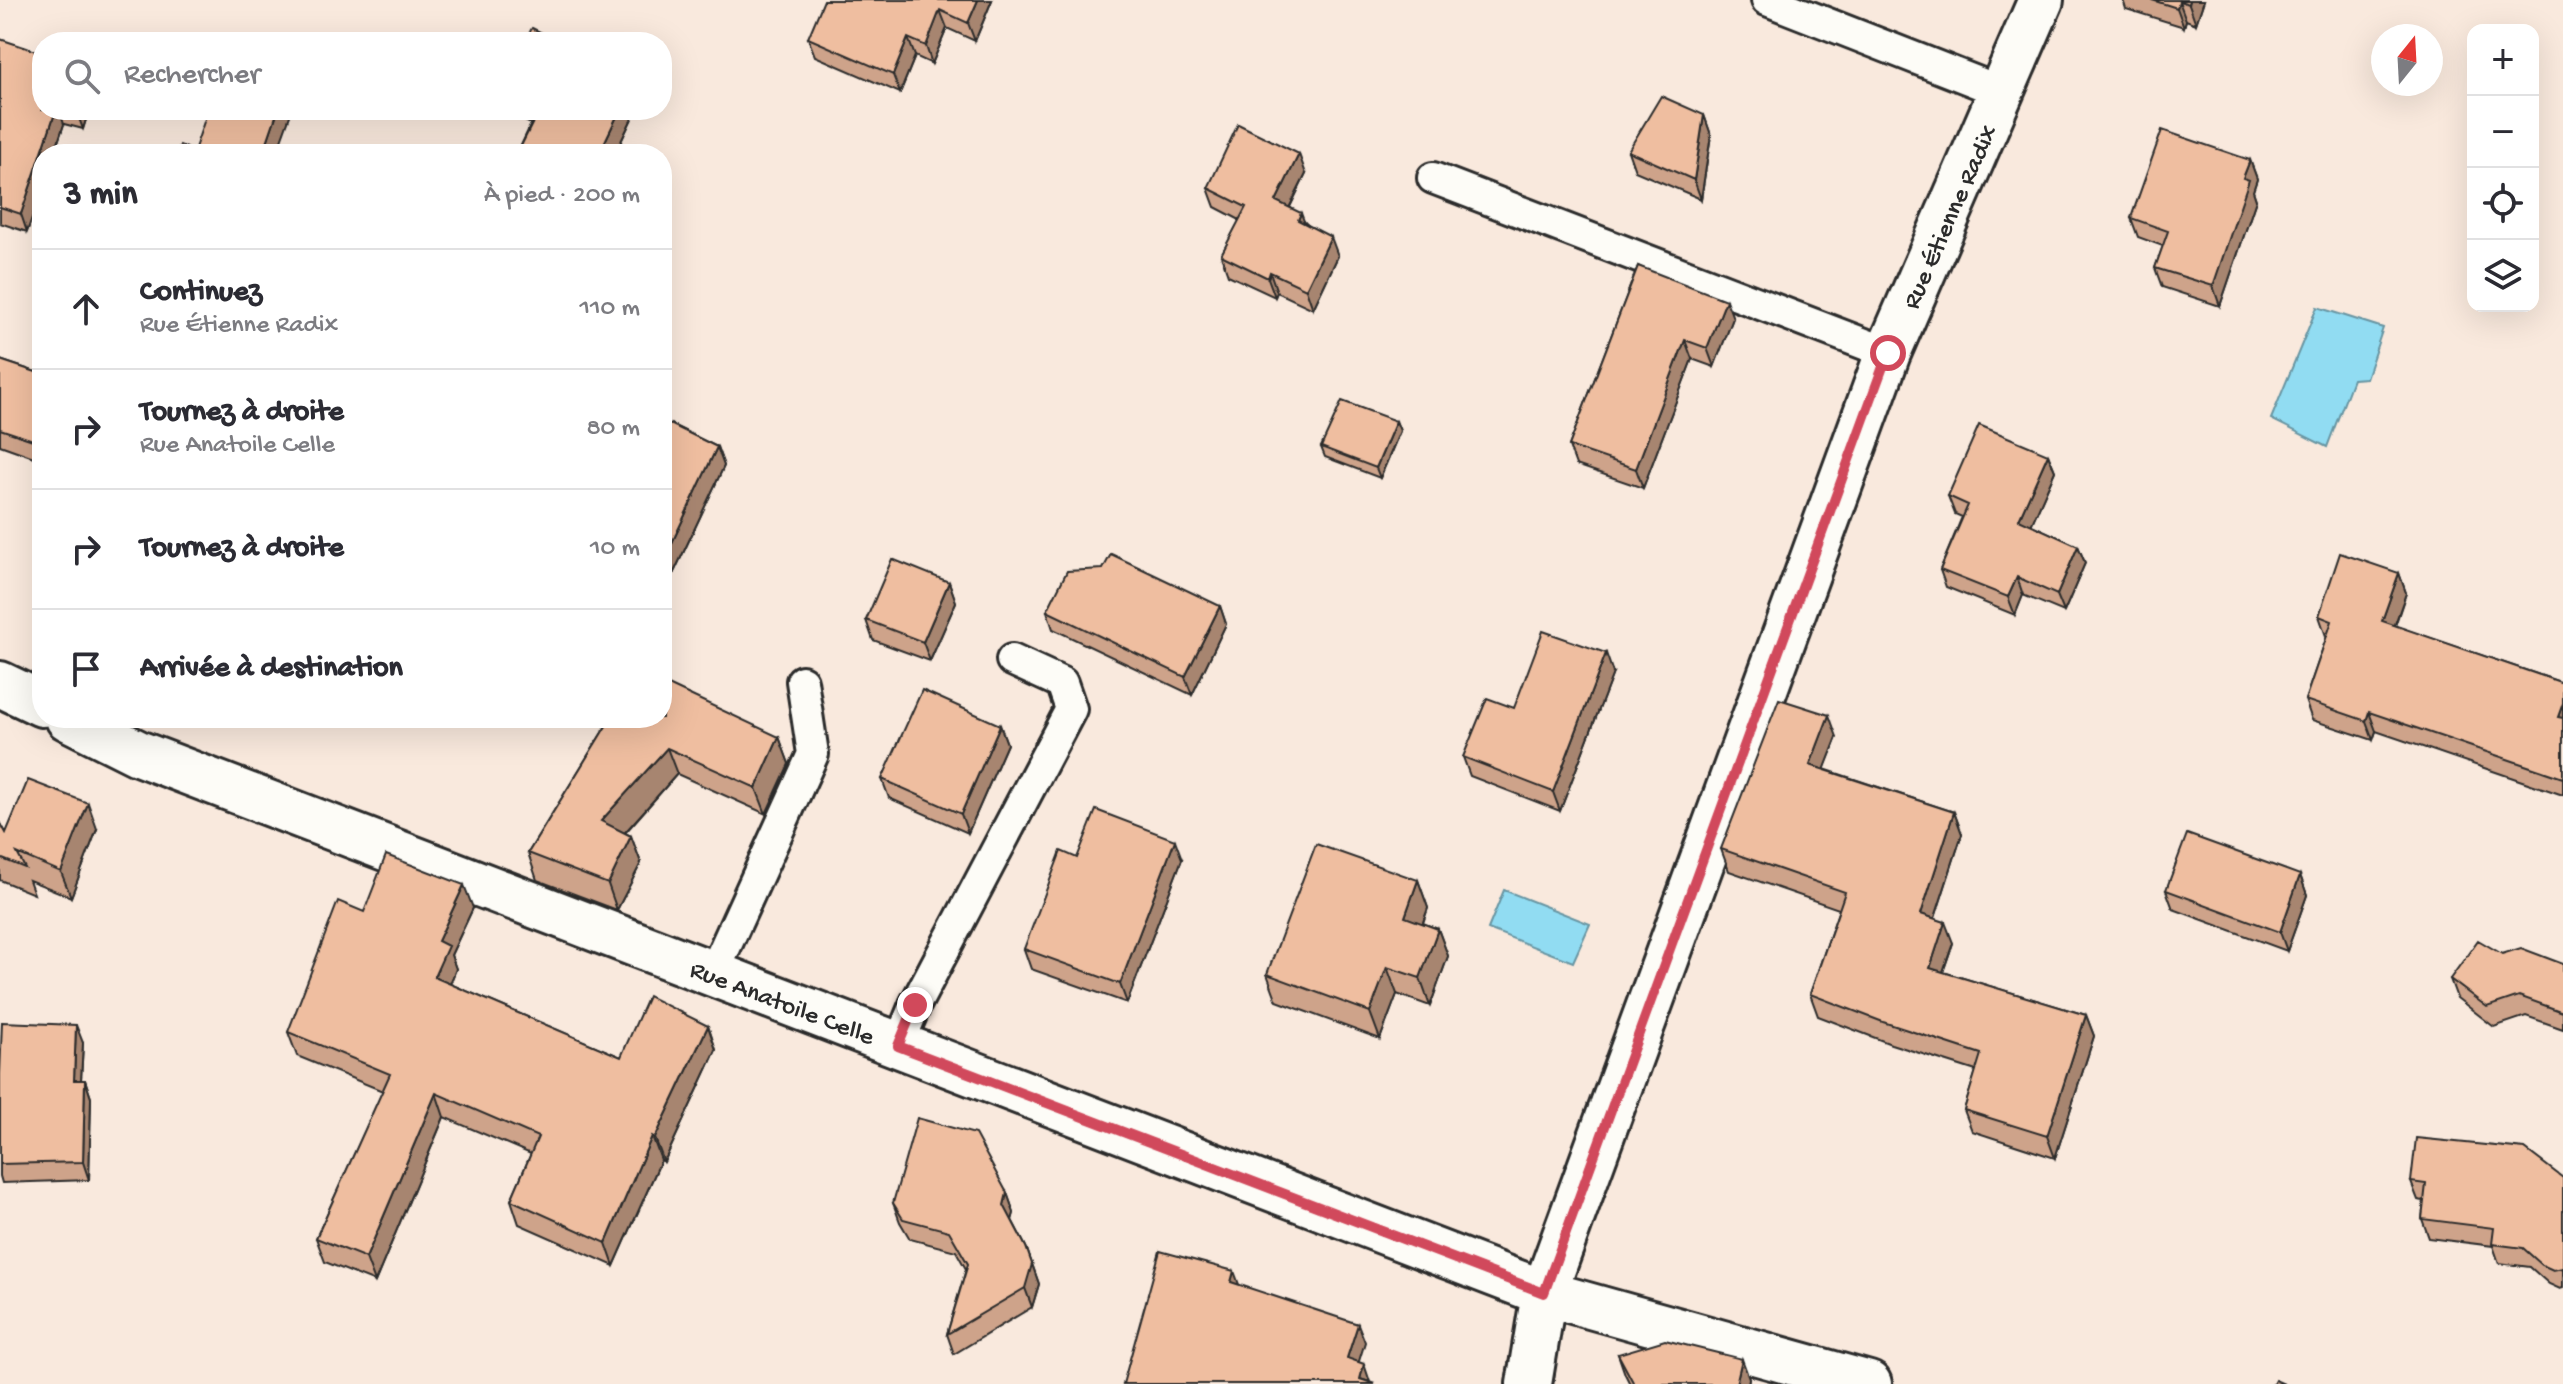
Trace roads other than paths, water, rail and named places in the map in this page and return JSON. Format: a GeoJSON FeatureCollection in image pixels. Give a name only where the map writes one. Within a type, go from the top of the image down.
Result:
{"type":"FeatureCollection","features":[{"type":"Feature","properties":{"kind":"street","name":"Rue Étienne Radix"},"geometry":{"type":"LineString","coordinates":[[1529,1384],[1544,1293],[1888,353],[2041,0]]}},
{"type":"Feature","properties":{"kind":"street"},"geometry":{"type":"LineString","coordinates":[[0,684],[32,699]]}},
{"type":"Feature","properties":{"kind":"street","name":"Rue Anatoile Celle"},"geometry":{"type":"LineString","coordinates":[[88,728],[138,753],[1544,1293],[1869,1384]]}},
{"type":"Feature","properties":{"kind":"lane"},"geometry":{"type":"LineString","coordinates":[[1767,0],[2002,92]]}},
{"type":"Feature","properties":{"kind":"lane"},"geometry":{"type":"LineString","coordinates":[[1433,178],[1888,353]]}},
{"type":"Feature","properties":{"kind":"lane"},"geometry":{"type":"LineString","coordinates":[[898,1046],[915,1005],[1071,709],[1062,683],[1012,660]]}},
{"type":"Feature","properties":{"kind":"lane"},"geometry":{"type":"LineString","coordinates":[[713,974],[813,754],[802,681]]}},
{"type":"Feature","properties":{"kind":"water"},"geometry":{"type":"Polygon","coordinates":[[[2317,307],[2383,328],[2366,378],[2353,379],[2327,447],[2271,419],[2317,307]]]}},
{"type":"Feature","properties":{"kind":"water"},"geometry":{"type":"Polygon","coordinates":[[[1504,890],[1590,924],[1573,962],[1488,929],[1504,890]]]}}]}
